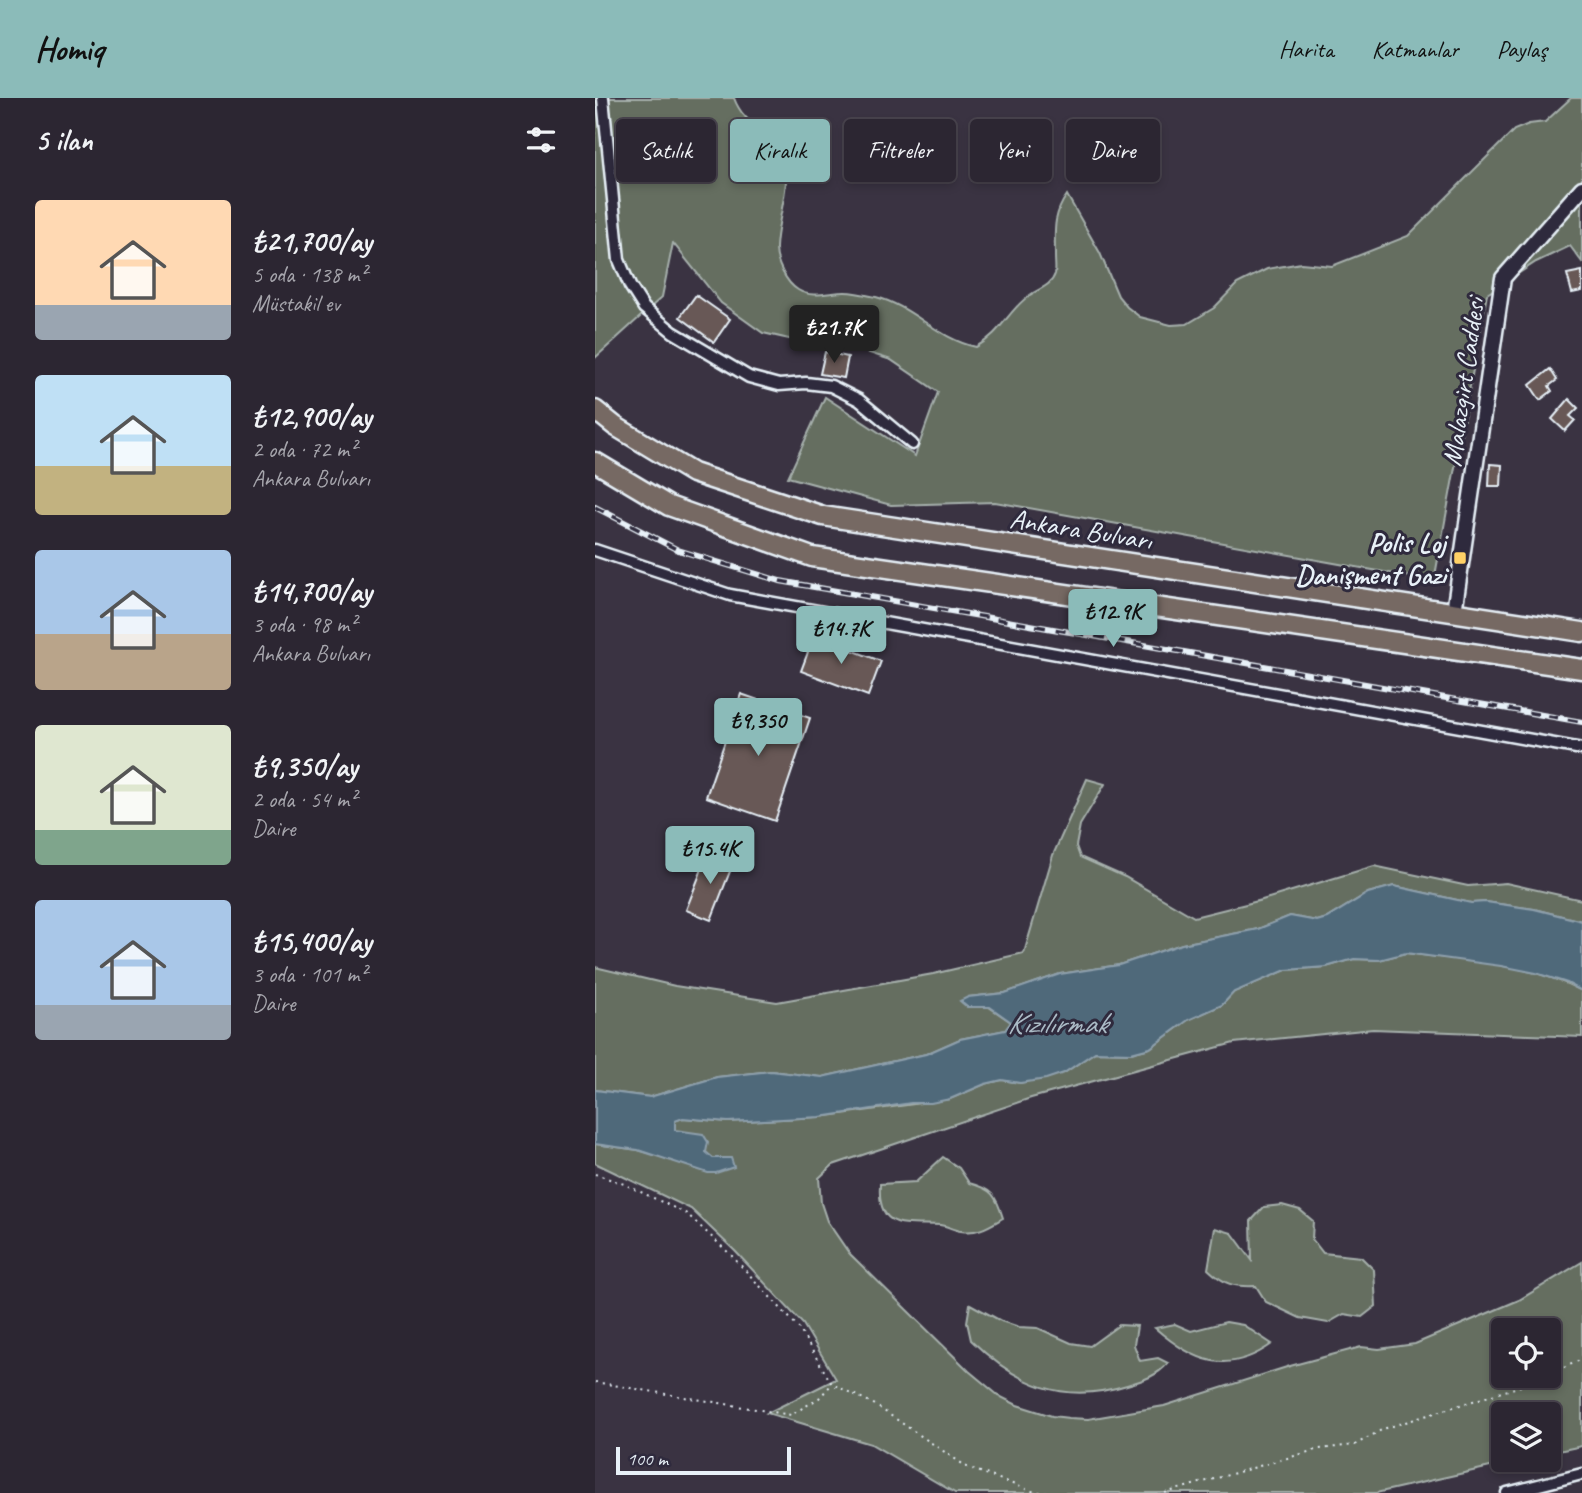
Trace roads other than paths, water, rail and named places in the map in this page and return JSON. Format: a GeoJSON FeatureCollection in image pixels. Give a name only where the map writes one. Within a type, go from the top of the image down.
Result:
{"type":"FeatureCollection","features":[{"type":"Feature","properties":{"kind":"highway","name":"Ankara Bulvarı"},"geometry":{"type":"LineString","coordinates":[[595,410],[615,426],[693,473],[823,516],[1582,632]]}},
{"type":"Feature","properties":{"kind":"highway"},"geometry":{"type":"LineString","coordinates":[[595,462],[669,506],[812,557],[1582,669]]}},
{"type":"Feature","properties":{"kind":"street"},"geometry":{"type":"LineString","coordinates":[[603,98],[619,260],[630,286],[644,308],[673,332],[749,377],[779,385],[806,383],[831,386],[859,400],[912,444]]}},
{"type":"Feature","properties":{"kind":"street","name":"Malazgirt Caddesi"},"geometry":{"type":"LineString","coordinates":[[1454,612],[1503,278],[1582,188]]}},
{"type":"Feature","properties":{"kind":"street"},"geometry":{"type":"LineString","coordinates":[[595,550],[730,595],[1582,749]]}},
{"type":"Feature","properties":{"kind":"street"},"geometry":{"type":"LineString","coordinates":[[1507,1493],[1582,1474]]}},
{"type":"Feature","properties":{"kind":"water","name":"Kızılırmak"},"geometry":{"type":"Polygon","coordinates":[[[1394,886],[1471,903],[1486,902],[1534,909],[1582,921],[1582,991],[1536,973],[1501,966],[1406,953],[1379,960],[1354,959],[1326,967],[1286,970],[1234,992],[1222,1005],[1188,1020],[1150,1048],[1131,1053],[1095,1052],[1064,1073],[1046,1079],[1020,1083],[1002,1080],[931,1103],[911,1103],[820,1117],[728,1122],[683,1118],[675,1121],[675,1130],[703,1134],[708,1142],[706,1152],[713,1158],[731,1158],[734,1167],[716,1173],[708,1173],[638,1150],[595,1144],[595,1090],[650,1097],[717,1077],[771,1071],[822,1077],[926,1054],[960,1039],[1005,1030],[1011,1022],[990,1007],[967,1007],[960,1001],[968,997],[1005,993],[1060,974],[1119,965],[1182,944],[1258,929],[1290,916],[1317,921],[1327,918],[1368,893],[1394,886]]]}},
{"type":"Feature","properties":{"kind":"railway"},"geometry":{"type":"LineString","coordinates":[[595,507],[678,550],[780,581],[1582,722]]}},
{"type":"Feature","properties":{"kind":"place","name":"Polis Loj Danişment Gazi"},"geometry":{"type":"Point","coordinates":[1460,558]}}]}
